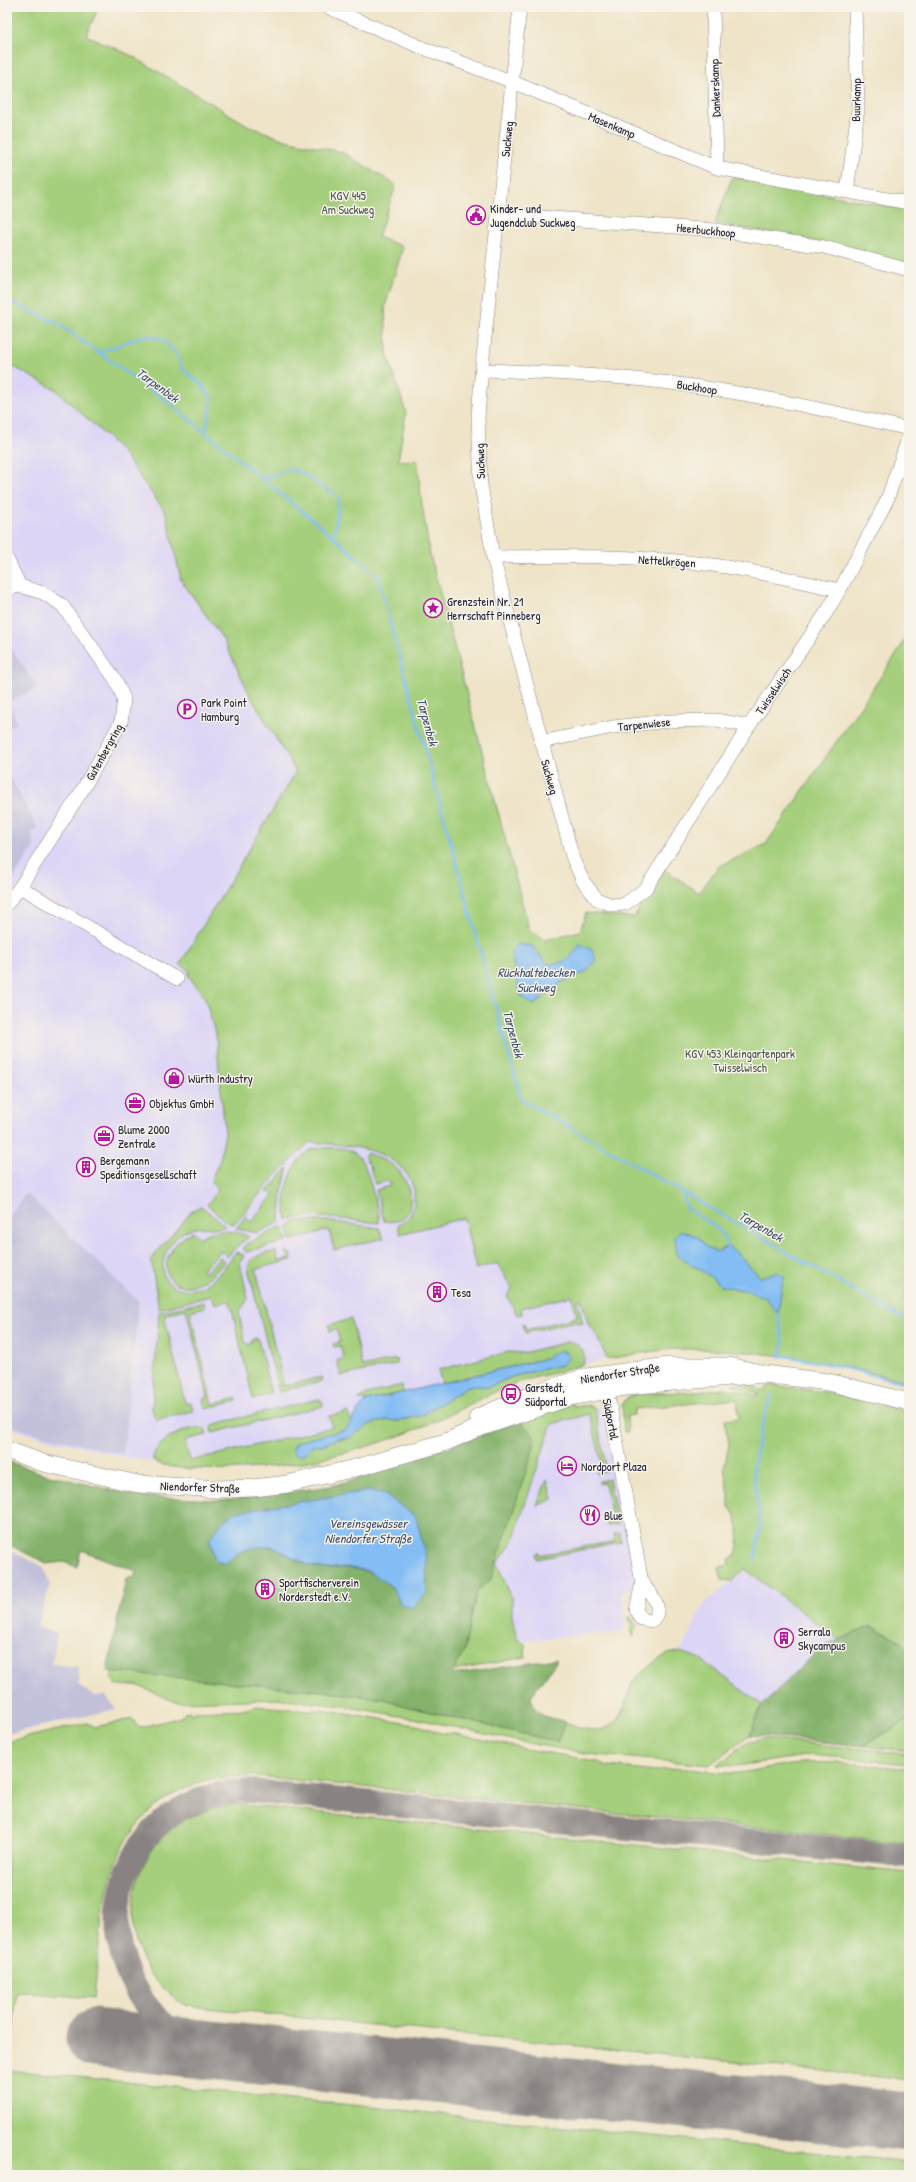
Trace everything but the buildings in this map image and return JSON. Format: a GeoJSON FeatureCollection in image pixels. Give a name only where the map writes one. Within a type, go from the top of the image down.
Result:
{"type":"FeatureCollection","features":[{"type":"Feature","properties":{"kind":"main road","name":"Niendorfer Straße"},"geometry":{"type":"LineString","coordinates":[[395,1456],[445,1431],[510,1403],[561,1384],[598,1374],[669,1366],[729,1366],[765,1374],[828,1382],[909,1402]]}},
{"type":"Feature","properties":{"kind":"main road","name":"Niendorfer Straße"},"geometry":{"type":"LineString","coordinates":[[7,1450],[43,1463],[114,1479],[159,1486],[217,1489],[288,1484],[337,1473],[446,1442],[473,1430],[570,1397],[675,1380],[765,1374]]}},
{"type":"Feature","properties":{"kind":"street","name":"Masenkamp"},"geometry":{"type":"LineString","coordinates":[[328,7],[423,48],[513,82],[717,168],[909,203]]}},
{"type":"Feature","properties":{"kind":"street","name":"Suckweg"},"geometry":{"type":"LineString","coordinates":[[520,7],[478,417],[481,486],[492,557],[573,859],[588,889],[597,899]]}},
{"type":"Feature","properties":{"kind":"street","name":"Dankerskamp"},"geometry":{"type":"LineString","coordinates":[[713,7],[717,168]]}},
{"type":"Feature","properties":{"kind":"street","name":"Buurkamp"},"geometry":{"type":"LineString","coordinates":[[847,192],[858,109],[855,7]]}},
{"type":"Feature","properties":{"kind":"street","name":"Heerbuckhoop"},"geometry":{"type":"LineString","coordinates":[[499,214],[701,228],[761,236],[824,247],[909,270]]}},
{"type":"Feature","properties":{"kind":"street","name":"Buckhoop"},"geometry":{"type":"LineString","coordinates":[[482,370],[540,372],[670,383],[777,401],[909,429]]}},
{"type":"Feature","properties":{"kind":"street","name":"Twisselwisch"},"geometry":{"type":"LineString","coordinates":[[597,899],[612,905],[625,904],[646,888],[749,726],[840,590],[887,500],[909,436]]}},
{"type":"Feature","properties":{"kind":"street","name":"Nettelkrögen"},"geometry":{"type":"LineString","coordinates":[[492,557],[564,556],[658,560],[707,564],[840,590]]}},
{"type":"Feature","properties":{"kind":"street"},"geometry":{"type":"LineString","coordinates":[[7,559],[20,586]]}},
{"type":"Feature","properties":{"kind":"street","name":"Gutenbergring"},"geometry":{"type":"LineString","coordinates":[[7,589],[20,586],[43,593],[62,605],[115,679],[124,699],[121,722],[83,789],[20,887],[7,904]]}},
{"type":"Feature","properties":{"kind":"street","name":"Tarpenwiese"},"geometry":{"type":"LineString","coordinates":[[541,742],[613,727],[669,721],[716,720],[749,726]]}},
{"type":"Feature","properties":{"kind":"street"},"geometry":{"type":"LineString","coordinates":[[20,887],[178,978]]}},
{"type":"Feature","properties":{"kind":"street","name":"Südportal"},"geometry":{"type":"LineString","coordinates":[[598,1374],[610,1405],[642,1583]]}},
{"type":"Feature","properties":{"kind":"shaded area"},"geometry":{"type":"Polygon","coordinates":[[[7,363],[56,390],[120,449],[166,513],[181,580],[223,639],[251,697],[296,772],[180,964],[190,971],[188,976],[205,998],[216,1036],[225,1133],[220,1160],[211,1180],[300,1140],[365,1139],[584,1288],[594,1310],[607,1359],[508,1386],[428,1424],[390,1439],[328,1457],[287,1465],[247,1470],[166,1466],[159,1462],[129,1458],[32,1435],[7,1427],[7,363]]]}},
{"type":"Feature","properties":{"kind":"shaded area"},"geometry":{"type":"Polygon","coordinates":[[[7,642],[38,688],[8,702],[18,723],[7,728],[7,642]]]}},
{"type":"Feature","properties":{"kind":"shaded area"},"geometry":{"type":"Polygon","coordinates":[[[7,771],[38,829],[32,832],[34,847],[7,888],[7,771]]]}},
{"type":"Feature","properties":{"kind":"shaded area"},"geometry":{"type":"Polygon","coordinates":[[[26,1193],[139,1302],[123,1454],[36,1434],[7,1425],[7,1220],[26,1193]]]}},
{"type":"Feature","properties":{"kind":"shaded area"},"geometry":{"type":"Polygon","coordinates":[[[598,1406],[605,1417],[637,1582],[635,1588],[621,1593],[627,1619],[623,1632],[521,1640],[517,1639],[512,1616],[512,1598],[496,1564],[535,1436],[547,1420],[598,1406]]]}},
{"type":"Feature","properties":{"kind":"shaded area"},"geometry":{"type":"Polygon","coordinates":[[[7,1549],[44,1567],[50,1585],[38,1627],[57,1634],[52,1664],[79,1667],[78,1684],[93,1696],[105,1695],[116,1709],[7,1734],[7,1549]]]}},
{"type":"Feature","properties":{"kind":"shaded area"},"geometry":{"type":"Polygon","coordinates":[[[745,1569],[839,1640],[821,1648],[762,1705],[699,1658],[680,1652],[704,1604],[745,1569]]]}},
{"type":"Feature","properties":{"kind":"green space"},"geometry":{"type":"Polygon","coordinates":[[[7,7],[99,7],[86,35],[132,56],[249,126],[285,140],[342,152],[396,185],[378,237],[403,247],[385,307],[387,353],[406,413],[398,461],[417,460],[430,555],[529,929],[545,940],[580,931],[586,913],[634,918],[664,869],[699,893],[718,867],[766,844],[900,649],[909,628],[909,1382],[827,1363],[745,1352],[679,1349],[607,1359],[594,1330],[589,1326],[581,1299],[577,1301],[583,1323],[571,1322],[525,1333],[522,1324],[524,1323],[526,1330],[577,1317],[572,1296],[521,1308],[522,1314],[517,1315],[507,1296],[512,1289],[497,1263],[476,1269],[464,1218],[400,1234],[398,1224],[408,1218],[413,1209],[413,1186],[406,1173],[396,1163],[370,1150],[310,1142],[272,1180],[234,1224],[226,1222],[207,1204],[213,1198],[217,1189],[211,1180],[220,1160],[225,1133],[216,1036],[205,998],[188,975],[190,971],[180,964],[296,772],[251,697],[223,639],[181,580],[166,513],[120,449],[56,390],[7,363],[7,7]],[[532,946],[511,951],[516,979],[534,1005],[562,982],[586,972],[572,958],[560,963],[547,964],[532,946]]]}},
{"type":"Feature","properties":{"kind":"green space"},"geometry":{"type":"Polygon","coordinates":[[[732,177],[909,210],[909,267],[824,243],[715,223],[732,177]]]}},
{"type":"Feature","properties":{"kind":"green space"},"geometry":{"type":"Polygon","coordinates":[[[340,1148],[349,1150],[356,1154],[366,1169],[379,1212],[379,1223],[313,1216],[287,1219],[285,1201],[290,1179],[299,1160],[313,1149],[340,1148]]]}},
{"type":"Feature","properties":{"kind":"green space"},"geometry":{"type":"Polygon","coordinates":[[[367,1153],[390,1164],[401,1173],[404,1178],[409,1191],[410,1204],[406,1215],[398,1220],[389,1222],[384,1221],[376,1190],[390,1186],[389,1181],[375,1184],[370,1166],[364,1156],[367,1153]]]}},
{"type":"Feature","properties":{"kind":"green space"},"geometry":{"type":"Polygon","coordinates":[[[288,1168],[282,1192],[280,1222],[257,1233],[236,1229],[247,1214],[246,1218],[251,1222],[274,1194],[270,1191],[267,1193],[266,1192],[288,1168]]]}},
{"type":"Feature","properties":{"kind":"green space"},"geometry":{"type":"Polygon","coordinates":[[[201,1206],[224,1225],[224,1227],[196,1228],[188,1230],[175,1239],[163,1261],[164,1277],[169,1283],[182,1289],[191,1290],[200,1288],[214,1279],[236,1252],[244,1255],[240,1263],[248,1299],[239,1313],[245,1342],[249,1345],[254,1338],[258,1339],[271,1394],[253,1399],[230,1301],[215,1304],[211,1296],[159,1309],[151,1259],[193,1210],[201,1206]]]}},
{"type":"Feature","properties":{"kind":"green space"},"geometry":{"type":"Polygon","coordinates":[[[298,1221],[327,1221],[379,1228],[384,1238],[334,1250],[329,1230],[291,1240],[288,1227],[292,1223],[298,1221]]]}},
{"type":"Feature","properties":{"kind":"green space"},"geometry":{"type":"Polygon","coordinates":[[[280,1227],[284,1228],[287,1241],[246,1252],[243,1249],[246,1244],[280,1227]]]}},
{"type":"Feature","properties":{"kind":"green space"},"geometry":{"type":"Polygon","coordinates":[[[217,1231],[238,1233],[249,1237],[236,1247],[227,1257],[221,1251],[202,1270],[205,1273],[220,1257],[224,1261],[213,1274],[198,1284],[182,1286],[175,1283],[168,1276],[166,1269],[167,1262],[176,1244],[181,1239],[193,1232],[200,1238],[204,1235],[217,1231]]]}},
{"type":"Feature","properties":{"kind":"green space"},"geometry":{"type":"Polygon","coordinates":[[[285,1250],[291,1254],[292,1260],[256,1269],[284,1386],[321,1377],[322,1381],[279,1392],[248,1268],[255,1257],[276,1251],[278,1261],[290,1259],[285,1250]]]}},
{"type":"Feature","properties":{"kind":"green space"},"geometry":{"type":"Polygon","coordinates":[[[204,1302],[205,1307],[190,1311],[212,1404],[237,1398],[237,1401],[205,1409],[203,1399],[208,1397],[186,1309],[164,1315],[185,1403],[191,1402],[193,1411],[156,1420],[152,1409],[159,1312],[204,1302]]]}},
{"type":"Feature","properties":{"kind":"green space"},"geometry":{"type":"Polygon","coordinates":[[[351,1319],[362,1367],[396,1359],[397,1364],[341,1376],[337,1361],[344,1358],[340,1346],[334,1347],[333,1344],[340,1342],[336,1329],[330,1331],[329,1325],[351,1319]]]}},
{"type":"Feature","properties":{"kind":"green space"},"geometry":{"type":"Polygon","coordinates":[[[571,1342],[581,1348],[584,1356],[583,1364],[508,1386],[429,1424],[373,1445],[345,1453],[287,1465],[258,1468],[194,1469],[174,1467],[161,1464],[153,1460],[154,1453],[165,1441],[182,1431],[199,1428],[205,1429],[207,1435],[185,1440],[190,1461],[332,1427],[329,1416],[347,1412],[352,1422],[344,1430],[295,1443],[304,1454],[312,1446],[322,1445],[335,1439],[344,1439],[370,1424],[388,1420],[398,1421],[422,1415],[466,1388],[473,1386],[489,1387],[514,1376],[562,1365],[568,1355],[564,1351],[543,1359],[442,1383],[438,1370],[508,1352],[523,1353],[571,1342]]]}},
{"type":"Feature","properties":{"kind":"green space"},"geometry":{"type":"Polygon","coordinates":[[[733,1383],[754,1385],[759,1390],[764,1390],[770,1385],[826,1392],[909,1412],[909,1649],[901,1641],[871,1626],[839,1640],[745,1569],[732,1581],[722,1580],[719,1567],[729,1565],[728,1560],[736,1555],[738,1543],[737,1523],[733,1511],[729,1507],[729,1495],[724,1468],[729,1445],[725,1420],[739,1418],[737,1399],[634,1409],[634,1415],[627,1416],[628,1432],[624,1432],[622,1405],[627,1398],[633,1395],[650,1393],[698,1392],[724,1388],[743,1391],[757,1396],[758,1393],[733,1385],[733,1383]]]}},
{"type":"Feature","properties":{"kind":"green space"},"geometry":{"type":"Polygon","coordinates":[[[402,1385],[403,1392],[367,1401],[359,1399],[367,1394],[402,1385]]]}},
{"type":"Feature","properties":{"kind":"green space"},"geometry":{"type":"Polygon","coordinates":[[[319,1399],[322,1401],[323,1406],[212,1433],[211,1427],[215,1424],[319,1399]]]}},
{"type":"Feature","properties":{"kind":"green space"},"geometry":{"type":"Polygon","coordinates":[[[573,1403],[574,1407],[588,1405],[595,1409],[607,1471],[597,1474],[596,1470],[603,1469],[590,1414],[552,1424],[512,1543],[497,1564],[512,1598],[512,1616],[517,1638],[526,1644],[525,1657],[453,1671],[464,1650],[477,1591],[491,1579],[520,1421],[573,1403]]]}},
{"type":"Feature","properties":{"kind":"green space"},"geometry":{"type":"Polygon","coordinates":[[[520,1421],[535,1436],[534,1447],[491,1579],[477,1591],[464,1650],[452,1675],[556,1659],[556,1662],[531,1696],[535,1708],[542,1715],[566,1722],[558,1742],[405,1706],[385,1699],[322,1691],[107,1671],[126,1578],[135,1575],[136,1571],[81,1550],[77,1567],[63,1562],[48,1564],[7,1544],[7,1461],[41,1473],[136,1496],[217,1500],[254,1497],[331,1486],[367,1476],[520,1421]],[[383,1493],[215,1560],[224,1564],[241,1553],[255,1547],[276,1549],[309,1565],[325,1569],[343,1568],[365,1571],[378,1576],[393,1587],[401,1604],[383,1493]]]}},
{"type":"Feature","properties":{"kind":"green space"},"geometry":{"type":"Polygon","coordinates":[[[547,1479],[553,1499],[537,1506],[547,1479]]]}},
{"type":"Feature","properties":{"kind":"green space"},"geometry":{"type":"Polygon","coordinates":[[[609,1479],[618,1524],[607,1526],[607,1523],[613,1522],[605,1483],[599,1484],[599,1481],[609,1479]]]}},
{"type":"Feature","properties":{"kind":"green space"},"geometry":{"type":"Polygon","coordinates":[[[620,1533],[621,1542],[537,1559],[536,1554],[539,1553],[539,1555],[615,1541],[614,1534],[620,1533]]]}},
{"type":"Feature","properties":{"kind":"green space"},"geometry":{"type":"Polygon","coordinates":[[[629,1616],[637,1625],[633,1637],[629,1616]]]}},
{"type":"Feature","properties":{"kind":"green space"},"geometry":{"type":"Polygon","coordinates":[[[871,1626],[901,1641],[909,1649],[909,1719],[863,1746],[750,1735],[762,1705],[821,1648],[871,1626]]]}},
{"type":"Feature","properties":{"kind":"green space"},"geometry":{"type":"Polygon","coordinates":[[[680,1652],[699,1658],[762,1705],[750,1735],[709,1765],[597,1755],[526,1743],[423,1720],[343,1706],[280,1699],[176,1702],[136,1685],[118,1686],[112,1678],[113,1671],[322,1691],[385,1699],[405,1706],[558,1742],[566,1722],[585,1729],[601,1730],[615,1722],[627,1702],[634,1680],[648,1667],[664,1656],[680,1652]]]}},
{"type":"Feature","properties":{"kind":"green space"},"geometry":{"type":"Polygon","coordinates":[[[254,1706],[341,1712],[421,1726],[444,1734],[451,1733],[526,1749],[596,1761],[608,1766],[657,1771],[674,1768],[738,1773],[790,1764],[805,1763],[850,1764],[909,1769],[909,1843],[257,1776],[203,1781],[186,1787],[160,1803],[140,1822],[125,1843],[114,1867],[107,1892],[102,1918],[94,1998],[17,1992],[9,2070],[909,2162],[909,2175],[7,2175],[7,1742],[87,1723],[95,1727],[132,1719],[139,1728],[181,1717],[185,1712],[190,1711],[191,1714],[194,1713],[194,1711],[249,1709],[254,1706]]]}},
{"type":"Feature","properties":{"kind":"green space"},"geometry":{"type":"Polygon","coordinates":[[[909,1719],[909,1751],[863,1746],[909,1719]]]}},
{"type":"Feature","properties":{"kind":"green space"},"geometry":{"type":"Polygon","coordinates":[[[764,1739],[909,1754],[909,1764],[811,1755],[737,1766],[717,1765],[745,1743],[764,1739]]]}},
{"type":"Feature","properties":{"kind":"green space"},"geometry":{"type":"Polygon","coordinates":[[[235,1804],[909,1873],[909,2080],[187,2006],[155,1981],[147,1969],[139,1951],[134,1931],[133,1911],[135,1891],[141,1872],[150,1854],[162,1838],[178,1824],[212,1809],[235,1804]]]}},
{"type":"Feature","properties":{"kind":"water","name":"Rückhaltebecken Suckweg"},"geometry":{"type":"Polygon","coordinates":[[[518,944],[532,946],[547,964],[559,963],[567,960],[580,944],[592,950],[596,960],[586,972],[562,982],[534,1005],[521,997],[516,979],[511,951],[518,944]]]}},
{"type":"Feature","properties":{"kind":"water"},"geometry":{"type":"Polygon","coordinates":[[[681,1230],[698,1237],[707,1247],[717,1252],[728,1246],[736,1252],[760,1277],[777,1272],[785,1277],[782,1285],[778,1314],[766,1298],[748,1291],[722,1286],[701,1270],[677,1256],[675,1236],[681,1230]]]}},
{"type":"Feature","properties":{"kind":"water"},"geometry":{"type":"Polygon","coordinates":[[[561,1350],[568,1355],[568,1359],[562,1365],[514,1376],[489,1387],[473,1386],[466,1388],[422,1415],[398,1421],[388,1420],[370,1424],[349,1438],[339,1438],[322,1445],[312,1446],[304,1454],[297,1456],[292,1450],[293,1446],[300,1441],[344,1430],[350,1424],[363,1404],[367,1401],[543,1359],[561,1350]]]}},
{"type":"Feature","properties":{"kind":"water","name":"Vereinsgewässer Niendorfer Straße"},"geometry":{"type":"Polygon","coordinates":[[[367,1491],[383,1493],[416,1517],[426,1558],[427,1593],[412,1608],[401,1604],[392,1587],[369,1571],[345,1567],[325,1569],[308,1565],[271,1546],[252,1548],[240,1552],[224,1564],[215,1560],[210,1539],[223,1521],[235,1512],[367,1491]]]}},
{"type":"Feature","properties":{"kind":"waterway","name":"Tarpenbek"},"geometry":{"type":"LineString","coordinates":[[7,300],[59,324],[169,403],[334,537],[378,577],[521,1099],[909,1322]]}},
{"type":"Feature","properties":{"kind":"waterway","name":"Tarpenbek"},"geometry":{"type":"LineString","coordinates":[[98,353],[146,335],[164,340],[178,356],[182,369],[201,384],[211,398],[210,413],[205,432]]}},
{"type":"Feature","properties":{"kind":"waterway","name":"Tarpenbek"},"geometry":{"type":"LineString","coordinates":[[262,478],[277,475],[287,469],[298,471],[339,497],[334,537]]}},
{"type":"Feature","properties":{"kind":"waterway"},"geometry":{"type":"LineString","coordinates":[[683,1194],[686,1208],[716,1228],[728,1246]]}},
{"type":"Feature","properties":{"kind":"waterway"},"geometry":{"type":"LineString","coordinates":[[778,1314],[783,1343],[780,1357]]}},
{"type":"Feature","properties":{"kind":"waterway"},"geometry":{"type":"LineString","coordinates":[[781,1355],[838,1366],[909,1384]]}},
{"type":"Feature","properties":{"kind":"waterway"},"geometry":{"type":"LineString","coordinates":[[755,1561],[760,1526],[753,1469],[760,1433],[771,1395]]}},
{"type":"Feature","properties":{"kind":"taxiway"},"geometry":{"type":"LineString","coordinates":[[232,2053],[200,2044],[177,2034],[170,2029],[140,1996],[122,1958],[118,1918],[124,1880],[142,1845],[170,1816],[207,1797],[252,1791],[909,1856]]}},
{"type":"Feature","properties":{"kind":"runway"},"geometry":{"type":"LineString","coordinates":[[95,2038],[909,2122]]}},
{"type":"Feature","properties":{"kind":"place","name":"Kinder- und Jugendclub Suckweg"},"geometry":{"type":"Point","coordinates":[476,215]}},
{"type":"Feature","properties":{"kind":"place","name":"Grenzstein Nr. 21 Herrschaft Pinneberg"},"geometry":{"type":"Point","coordinates":[433,608]}},
{"type":"Feature","properties":{"kind":"place","name":"Park Point Hamburg"},"geometry":{"type":"Point","coordinates":[187,709]}},
{"type":"Feature","properties":{"kind":"place","name":"Würth Industry"},"geometry":{"type":"Point","coordinates":[174,1078]}},
{"type":"Feature","properties":{"kind":"place","name":"Objektus GmbH"},"geometry":{"type":"Point","coordinates":[135,1103]}},
{"type":"Feature","properties":{"kind":"place","name":"Blume 2000 Zentrale"},"geometry":{"type":"Point","coordinates":[104,1136]}},
{"type":"Feature","properties":{"kind":"place","name":"Bergemann Speditionsgesellschaft"},"geometry":{"type":"Point","coordinates":[86,1167]}},
{"type":"Feature","properties":{"kind":"place","name":"Tesa"},"geometry":{"type":"Point","coordinates":[437,1292]}},
{"type":"Feature","properties":{"kind":"place","name":"Garstedt, Südportal"},"geometry":{"type":"Point","coordinates":[511,1394]}},
{"type":"Feature","properties":{"kind":"place","name":"Nordport Plaza"},"geometry":{"type":"Point","coordinates":[567,1466]}},
{"type":"Feature","properties":{"kind":"place","name":"Blue"},"geometry":{"type":"Point","coordinates":[590,1515]}},
{"type":"Feature","properties":{"kind":"place","name":"Sportfischerverein Norderstedt e.V."},"geometry":{"type":"Point","coordinates":[265,1589]}},
{"type":"Feature","properties":{"kind":"place","name":"Serrala Skycampus"},"geometry":{"type":"Point","coordinates":[784,1638]}},
{"type":"Feature","properties":{"kind":"park label","name":"KGV 445 Am Suckweg"},"geometry":{"type":"Point","coordinates":[348,202]}},
{"type":"Feature","properties":{"kind":"park label","name":"KGV 453 Kleingartenpark Twisselwisch"},"geometry":{"type":"Point","coordinates":[740,1060]}}]}
